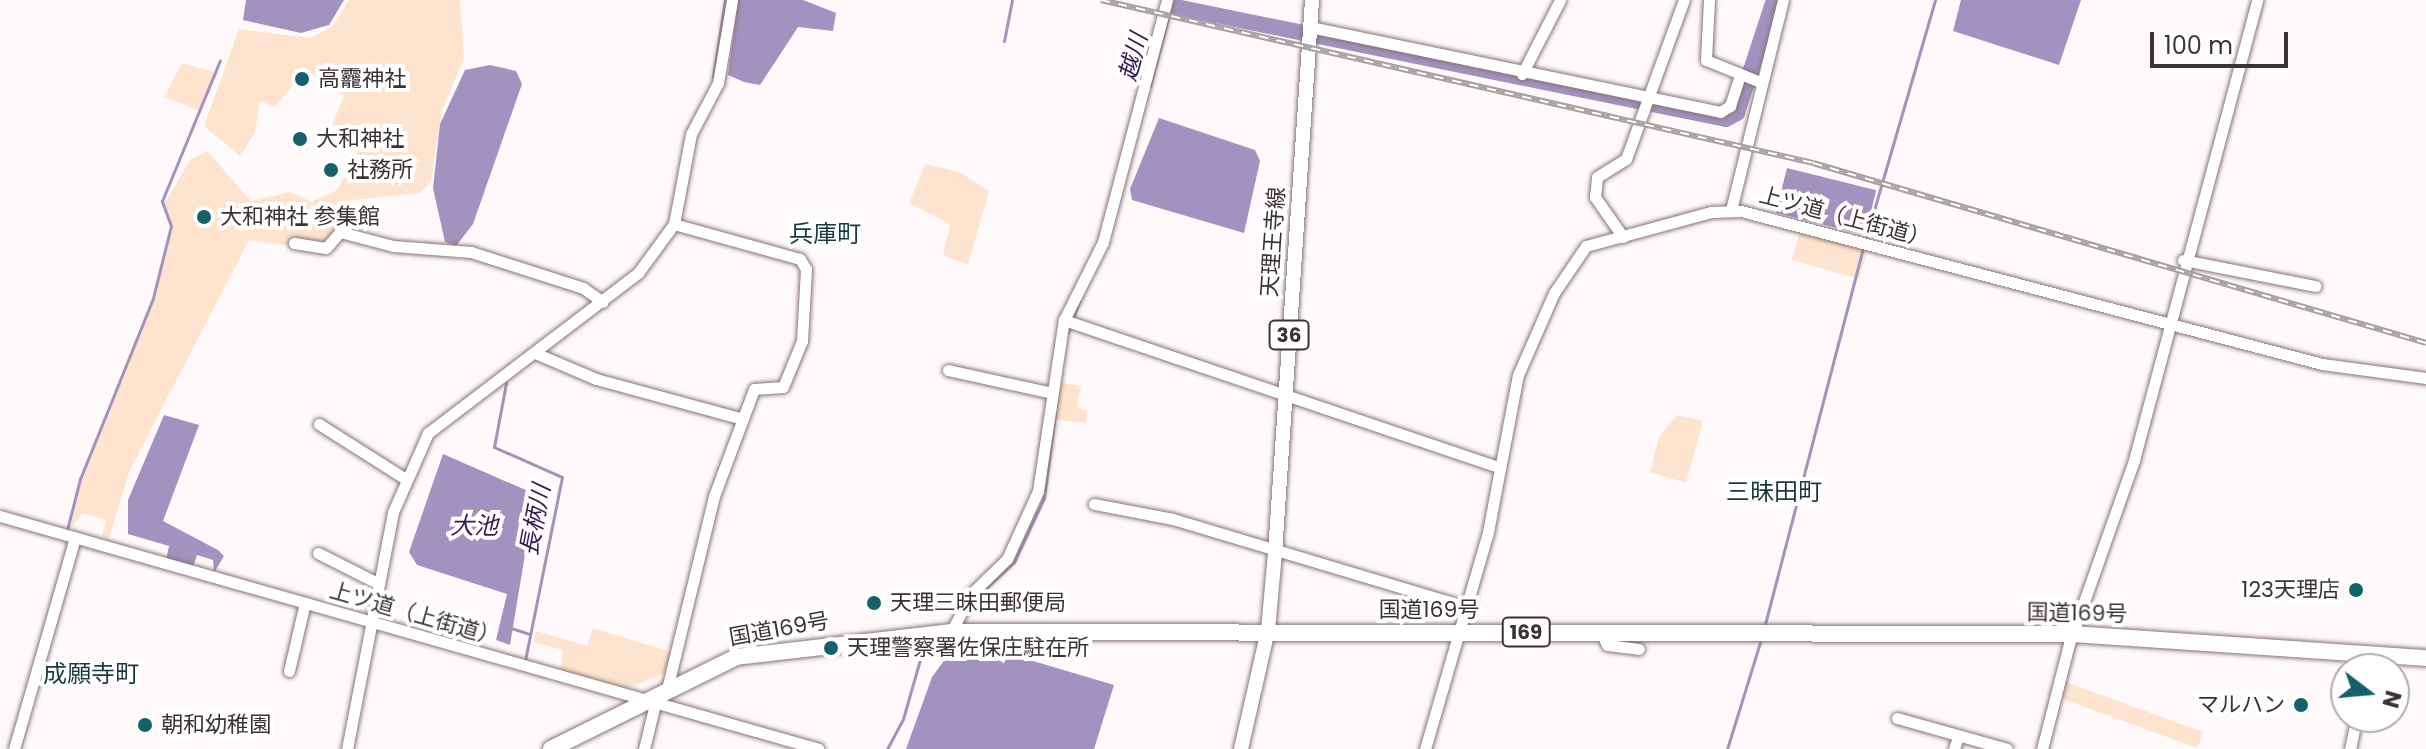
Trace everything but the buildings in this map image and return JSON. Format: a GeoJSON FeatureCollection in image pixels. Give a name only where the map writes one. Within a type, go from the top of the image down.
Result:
{"type":"FeatureCollection","features":[{"type":"Feature","properties":{"kind":"highway","name":"国道169号"},"geometry":{"type":"LineString","coordinates":[[551,749],[668,685],[772,649],[951,632],[1268,630],[2073,634],[2373,650],[2426,658]]}},
{"type":"Feature","properties":{"kind":"main road","name":"天理王寺線"},"geometry":{"type":"LineString","coordinates":[[1241,749],[1268,630],[1312,0]]}},
{"type":"Feature","properties":{"kind":"street"},"geometry":{"type":"LineString","coordinates":[[347,749],[370,624],[404,478],[428,433],[638,273],[674,224],[691,134],[718,83],[732,0]]}},
{"type":"Feature","properties":{"kind":"street"},"geometry":{"type":"LineString","coordinates":[[951,632],[971,594],[1007,559],[1038,491],[1048,392],[1064,320],[1103,242],[1167,0]]}},
{"type":"Feature","properties":{"kind":"street"},"geometry":{"type":"LineString","coordinates":[[1522,74],[1560,0]]}},
{"type":"Feature","properties":{"kind":"street"},"geometry":{"type":"LineString","coordinates":[[1623,237],[1594,188],[1597,177],[1626,159],[1652,102],[1684,0]]}},
{"type":"Feature","properties":{"kind":"street"},"geometry":{"type":"LineString","coordinates":[[1709,0],[1706,60],[1758,81]]}},
{"type":"Feature","properties":{"kind":"street"},"geometry":{"type":"LineString","coordinates":[[1731,210],[1762,103],[1758,81],[1783,0]]}},
{"type":"Feature","properties":{"kind":"street"},"geometry":{"type":"LineString","coordinates":[[2042,749],[2073,634],[2134,460],[2173,319],[2183,260],[2257,0]]}},
{"type":"Feature","properties":{"kind":"street"},"geometry":{"type":"LineString","coordinates":[[1310,32],[1652,102],[1720,112],[1730,106],[1740,76]]}},
{"type":"Feature","properties":{"kind":"street","name":"上ツ道（上街道）"},"geometry":{"type":"LineString","coordinates":[[1425,749],[1467,607],[1518,375],[1554,293],[1586,246],[1731,210],[2173,319],[2322,364],[2426,378]]}},
{"type":"Feature","properties":{"kind":"street"},"geometry":{"type":"LineString","coordinates":[[668,685],[714,496],[754,389],[783,387],[802,341],[806,269],[800,259],[674,224]]}},
{"type":"Feature","properties":{"kind":"street"},"geometry":{"type":"LineString","coordinates":[[294,243],[326,248],[340,232],[418,250],[471,252],[583,288],[603,302]]}},
{"type":"Feature","properties":{"kind":"street"},"geometry":{"type":"LineString","coordinates":[[2183,260],[2250,279],[2262,271],[2315,286]]}},
{"type":"Feature","properties":{"kind":"street"},"geometry":{"type":"LineString","coordinates":[[1064,320],[1285,392],[1498,467]]}},
{"type":"Feature","properties":{"kind":"street"},"geometry":{"type":"LineString","coordinates":[[535,353],[596,379],[743,419]]}},
{"type":"Feature","properties":{"kind":"street"},"geometry":{"type":"LineString","coordinates":[[948,370],[1048,392]]}},
{"type":"Feature","properties":{"kind":"street"},"geometry":{"type":"LineString","coordinates":[[319,424],[404,478]]}},
{"type":"Feature","properties":{"kind":"street"},"geometry":{"type":"LineString","coordinates":[[1094,504],[1173,519],[1275,553],[1467,607]]}},
{"type":"Feature","properties":{"kind":"street","name":"上ツ道（上街道）"},"geometry":{"type":"LineString","coordinates":[[0,516],[305,603],[654,708],[751,725],[819,749]]}},
{"type":"Feature","properties":{"kind":"street"},"geometry":{"type":"LineString","coordinates":[[14,749],[75,538]]}},
{"type":"Feature","properties":{"kind":"street"},"geometry":{"type":"LineString","coordinates":[[318,553],[379,584]]}},
{"type":"Feature","properties":{"kind":"street"},"geometry":{"type":"LineString","coordinates":[[289,671],[305,603]]}},
{"type":"Feature","properties":{"kind":"street"},"geometry":{"type":"LineString","coordinates":[[1601,632],[1607,645],[1639,649]]}},
{"type":"Feature","properties":{"kind":"street"},"geometry":{"type":"LineString","coordinates":[[644,749],[654,708]]}},
{"type":"Feature","properties":{"kind":"street"},"geometry":{"type":"LineString","coordinates":[[1897,718],[1956,743],[2007,749]]}},
{"type":"Feature","properties":{"kind":"shaded area"},"geometry":{"type":"Polygon","coordinates":[[[349,0],[460,0],[464,58],[442,110],[431,182],[419,193],[343,201],[330,251],[249,240],[129,472],[109,538],[102,536],[106,520],[82,513],[70,530],[81,479],[161,274],[172,227],[165,203],[190,160],[207,151],[251,201],[290,192],[312,202],[337,190],[358,153],[332,125],[344,96],[306,69],[275,107],[260,101],[255,133],[240,156],[204,126],[239,29],[311,38],[333,26],[349,0]]]}},
{"type":"Feature","properties":{"kind":"shaded area"},"geometry":{"type":"Polygon","coordinates":[[[182,63],[218,73],[200,111],[164,97],[182,63]]]}},
{"type":"Feature","properties":{"kind":"shaded area"},"geometry":{"type":"Polygon","coordinates":[[[925,164],[959,172],[989,191],[968,265],[943,255],[950,224],[909,203],[925,164]]]}},
{"type":"Feature","properties":{"kind":"shaded area"},"geometry":{"type":"Polygon","coordinates":[[[1801,228],[1868,247],[1859,279],[1792,260],[1801,228]]]}},
{"type":"Feature","properties":{"kind":"shaded area"},"geometry":{"type":"Polygon","coordinates":[[[1057,382],[1081,386],[1077,407],[1087,411],[1086,423],[1057,420],[1057,382]]]}},
{"type":"Feature","properties":{"kind":"shaded area"},"geometry":{"type":"Polygon","coordinates":[[[1677,415],[1703,421],[1686,483],[1650,472],[1659,437],[1677,415]]]}},
{"type":"Feature","properties":{"kind":"shaded area"},"geometry":{"type":"Polygon","coordinates":[[[593,628],[674,653],[668,672],[622,690],[560,674],[563,650],[534,642],[536,631],[587,646],[593,628]]]}},
{"type":"Feature","properties":{"kind":"shaded area"},"geometry":{"type":"Polygon","coordinates":[[[2066,682],[2203,732],[2197,748],[2060,698],[2066,682]]]}},
{"type":"Feature","properties":{"kind":"water"},"geometry":{"type":"Polygon","coordinates":[[[246,0],[344,0],[329,25],[301,33],[243,20],[246,0]]]}},
{"type":"Feature","properties":{"kind":"water"},"geometry":{"type":"Polygon","coordinates":[[[738,0],[803,0],[836,13],[833,31],[798,27],[760,85],[744,82],[728,75],[738,0]]]}},
{"type":"Feature","properties":{"kind":"water"},"geometry":{"type":"Polygon","coordinates":[[[1961,0],[2081,0],[2059,65],[1953,31],[1961,0]]]}},
{"type":"Feature","properties":{"kind":"water"},"geometry":{"type":"Polygon","coordinates":[[[490,65],[516,71],[522,84],[473,224],[456,246],[445,242],[433,188],[440,124],[465,70],[490,65]]]}},
{"type":"Feature","properties":{"kind":"water"},"geometry":{"type":"Polygon","coordinates":[[[1159,118],[1255,150],[1260,161],[1244,233],[1132,200],[1130,189],[1159,118]]]}},
{"type":"Feature","properties":{"kind":"water"},"geometry":{"type":"Polygon","coordinates":[[[1787,168],[1876,190],[1865,235],[1776,213],[1787,168]]]}},
{"type":"Feature","properties":{"kind":"water"},"geometry":{"type":"Polygon","coordinates":[[[164,415],[199,425],[163,521],[224,556],[214,573],[213,560],[197,555],[193,567],[166,560],[169,546],[128,534],[128,500],[164,415]]]}},
{"type":"Feature","properties":{"kind":"water","name":"大池"},"geometry":{"type":"Polygon","coordinates":[[[443,454],[535,494],[510,645],[496,640],[507,594],[417,565],[409,552],[443,454]]]}},
{"type":"Feature","properties":{"kind":"water"},"geometry":{"type":"Polygon","coordinates":[[[949,654],[1023,658],[1114,685],[1094,749],[906,749],[932,677],[949,654]]]}},
{"type":"Feature","properties":{"kind":"waterway","name":"長柄川"},"geometry":{"type":"LineString","coordinates":[[713,77],[725,0]]}},
{"type":"Feature","properties":{"kind":"waterway"},"geometry":{"type":"LineString","coordinates":[[1004,41],[1012,0]]}},
{"type":"Feature","properties":{"kind":"waterway","name":"越川"},"geometry":{"type":"LineString","coordinates":[[1171,6],[1726,119],[1737,113],[1774,0]]}},
{"type":"Feature","properties":{"kind":"waterway"},"geometry":{"type":"LineString","coordinates":[[1865,241],[1935,0]]}},
{"type":"Feature","properties":{"kind":"waterway","name":"越川"},"geometry":{"type":"LineString","coordinates":[[1150,86],[1171,6]]}},
{"type":"Feature","properties":{"kind":"waterway"},"geometry":{"type":"LineString","coordinates":[[67,530],[80,479],[153,298],[171,226],[162,201],[220,60]]}},
{"type":"Feature","properties":{"kind":"waterway"},"geometry":{"type":"LineString","coordinates":[[1764,628],[1863,248]]}},
{"type":"Feature","properties":{"kind":"waterway","name":"越川"},"geometry":{"type":"LineString","coordinates":[[1068,332],[1079,301]]}},
{"type":"Feature","properties":{"kind":"waterway","name":"長柄川"},"geometry":{"type":"LineString","coordinates":[[506,383],[494,447],[562,477],[525,660]]}},
{"type":"Feature","properties":{"kind":"waterway","name":"越川"},"geometry":{"type":"LineString","coordinates":[[973,600],[1014,562],[1044,498],[1055,413]]}},
{"type":"Feature","properties":{"kind":"waterway"},"geometry":{"type":"LineString","coordinates":[[511,628],[530,634]]}},
{"type":"Feature","properties":{"kind":"waterway"},"geometry":{"type":"LineString","coordinates":[[1727,749],[1761,639]]}},
{"type":"Feature","properties":{"kind":"waterway","name":"越川"},"geometry":{"type":"LineString","coordinates":[[887,749],[903,719],[925,642]]}},
{"type":"Feature","properties":{"kind":"railway"},"geometry":{"type":"LineString","coordinates":[[1101,0],[1813,163],[2426,343]]}},
{"type":"Feature","properties":{"kind":"place","name":"高龗神社"},"geometry":{"type":"Point","coordinates":[302,79]}},
{"type":"Feature","properties":{"kind":"place","name":"大和神社"},"geometry":{"type":"Point","coordinates":[300,139]}},
{"type":"Feature","properties":{"kind":"place","name":"社務所"},"geometry":{"type":"Point","coordinates":[331,170]}},
{"type":"Feature","properties":{"kind":"place","name":"大和神社 参集館"},"geometry":{"type":"Point","coordinates":[204,217]}},
{"type":"Feature","properties":{"kind":"place","name":"123天理店"},"geometry":{"type":"Point","coordinates":[2356,590]}},
{"type":"Feature","properties":{"kind":"place","name":"天理三昧田郵便局"},"geometry":{"type":"Point","coordinates":[874,603]}},
{"type":"Feature","properties":{"kind":"place","name":"天理警察署佐保庄駐在所"},"geometry":{"type":"Point","coordinates":[831,648]}},
{"type":"Feature","properties":{"kind":"place","name":"マルハン"},"geometry":{"type":"Point","coordinates":[2301,705]}},
{"type":"Feature","properties":{"kind":"place","name":"朝和幼稚園"},"geometry":{"type":"Point","coordinates":[145,725]}},
{"type":"Feature","properties":{"kind":"district","name":"兵庫町"},"geometry":{"type":"Point","coordinates":[825,234]}},
{"type":"Feature","properties":{"kind":"district","name":"三昧田町"},"geometry":{"type":"Point","coordinates":[1774,492]}},
{"type":"Feature","properties":{"kind":"district","name":"成願寺町"},"geometry":{"type":"Point","coordinates":[91,674]}}]}
